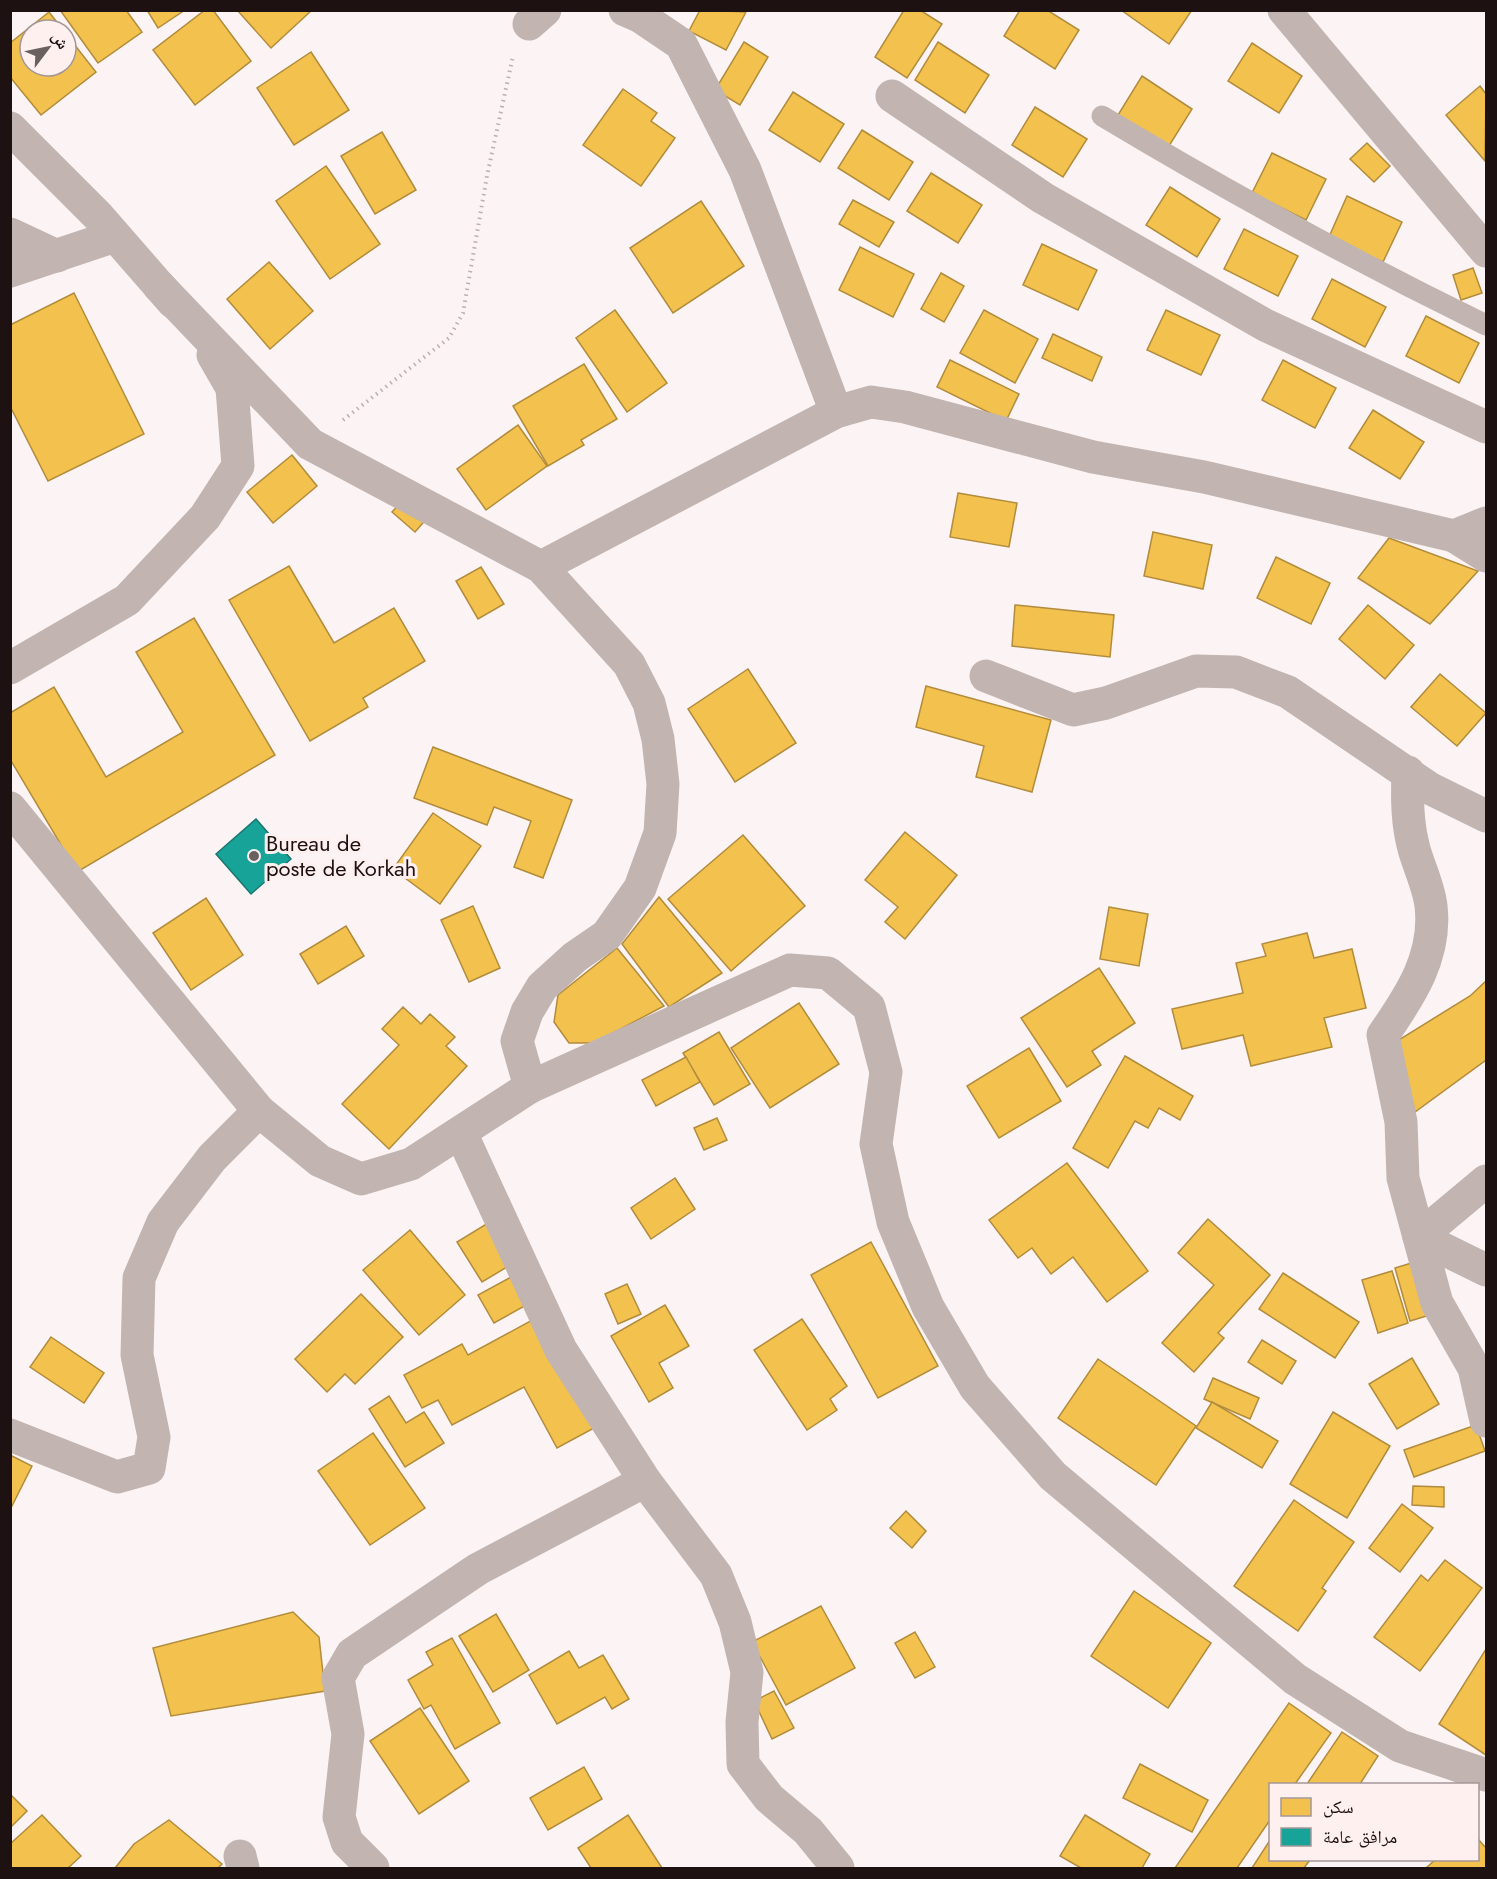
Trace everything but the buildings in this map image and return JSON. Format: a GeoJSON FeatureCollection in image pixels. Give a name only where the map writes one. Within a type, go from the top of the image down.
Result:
{"type":"FeatureCollection","features":[{"type":"Feature","properties":{"kind":"street"},"geometry":{"type":"LineString","coordinates":[[625,10],[641,17],[681,44],[745,170],[836,412]]}},
{"type":"Feature","properties":{"kind":"street"},"geometry":{"type":"LineString","coordinates":[[1284,10],[1486,251]]}},
{"type":"Feature","properties":{"kind":"street"},"geometry":{"type":"LineString","coordinates":[[892,96],[1043,198],[1264,325],[1486,427]]}},
{"type":"Feature","properties":{"kind":"street"},"geometry":{"type":"LineString","coordinates":[[10,128],[115,236],[201,334],[232,388],[238,466],[205,517],[127,600],[10,668]]}},
{"type":"Feature","properties":{"kind":"street"},"geometry":{"type":"LineString","coordinates":[[10,234],[57,256]]}},
{"type":"Feature","properties":{"kind":"street"},"geometry":{"type":"LineString","coordinates":[[10,272],[115,236]]}},
{"type":"Feature","properties":{"kind":"street"},"geometry":{"type":"LineString","coordinates":[[159,286],[310,444],[541,567],[629,664],[649,703],[658,739],[663,784],[660,834],[640,888],[607,935],[575,957],[542,987],[527,1012],[517,1041],[530,1087]]}},
{"type":"Feature","properties":{"kind":"street"},"geometry":{"type":"LineString","coordinates":[[541,567],[836,412],[871,402],[905,407],[1093,457],[1204,477],[1454,536],[1486,556]]}},
{"type":"Feature","properties":{"kind":"street"},"geometry":{"type":"LineString","coordinates":[[1454,536],[1486,523]]}},
{"type":"Feature","properties":{"kind":"street"},"geometry":{"type":"LineString","coordinates":[[986,676],[1073,710],[1106,703],[1196,671],[1236,672],[1288,692],[1429,788],[1486,816]]}},
{"type":"Feature","properties":{"kind":"street"},"geometry":{"type":"LineString","coordinates":[[1408,772],[1407,813],[1413,847],[1431,905],[1430,945],[1415,989],[1383,1035],[1401,1122],[1403,1178],[1437,1303],[1474,1368],[1486,1421]]}},
{"type":"Feature","properties":{"kind":"street"},"geometry":{"type":"LineString","coordinates":[[10,808],[259,1111],[320,1161],[361,1179],[411,1164],[530,1087],[790,970],[828,973],[869,1007],[886,1072],[876,1144],[893,1222],[928,1307],[975,1387],[1053,1476],[1295,1679],[1400,1746],[1486,1775]]}},
{"type":"Feature","properties":{"kind":"street"},"geometry":{"type":"LineString","coordinates":[[10,1435],[117,1477],[149,1468],[154,1437],[137,1355],[139,1278],[163,1222],[212,1158],[259,1111]]}},
{"type":"Feature","properties":{"kind":"street"},"geometry":{"type":"LineString","coordinates":[[461,1133],[561,1350],[645,1481],[716,1575],[735,1622],[747,1672],[742,1722],[743,1764],[769,1798],[808,1831],[838,1869]]}},
{"type":"Feature","properties":{"kind":"street"},"geometry":{"type":"LineString","coordinates":[[1419,1237],[1486,1181]]}},
{"type":"Feature","properties":{"kind":"street"},"geometry":{"type":"LineString","coordinates":[[1419,1237],[1486,1270]]}},
{"type":"Feature","properties":{"kind":"street"},"geometry":{"type":"LineString","coordinates":[[373,1869],[347,1842],[339,1817],[348,1734],[338,1678],[352,1654],[478,1569],[645,1481]]}},
{"type":"Feature","properties":{"kind":"lane"},"geometry":{"type":"LineString","coordinates":[[1102,116],[1228,192],[1405,285],[1486,324]]}},
{"type":"Feature","properties":{"kind":"path"},"geometry":{"type":"LineString","coordinates":[[310,444],[449,338],[463,313],[487,176],[515,43],[537,17]]}},
{"type":"Feature","properties":{"kind":"place","name":"Bureau de poste de Korkah"},"geometry":{"type":"Point","coordinates":[254,856]}}]}
